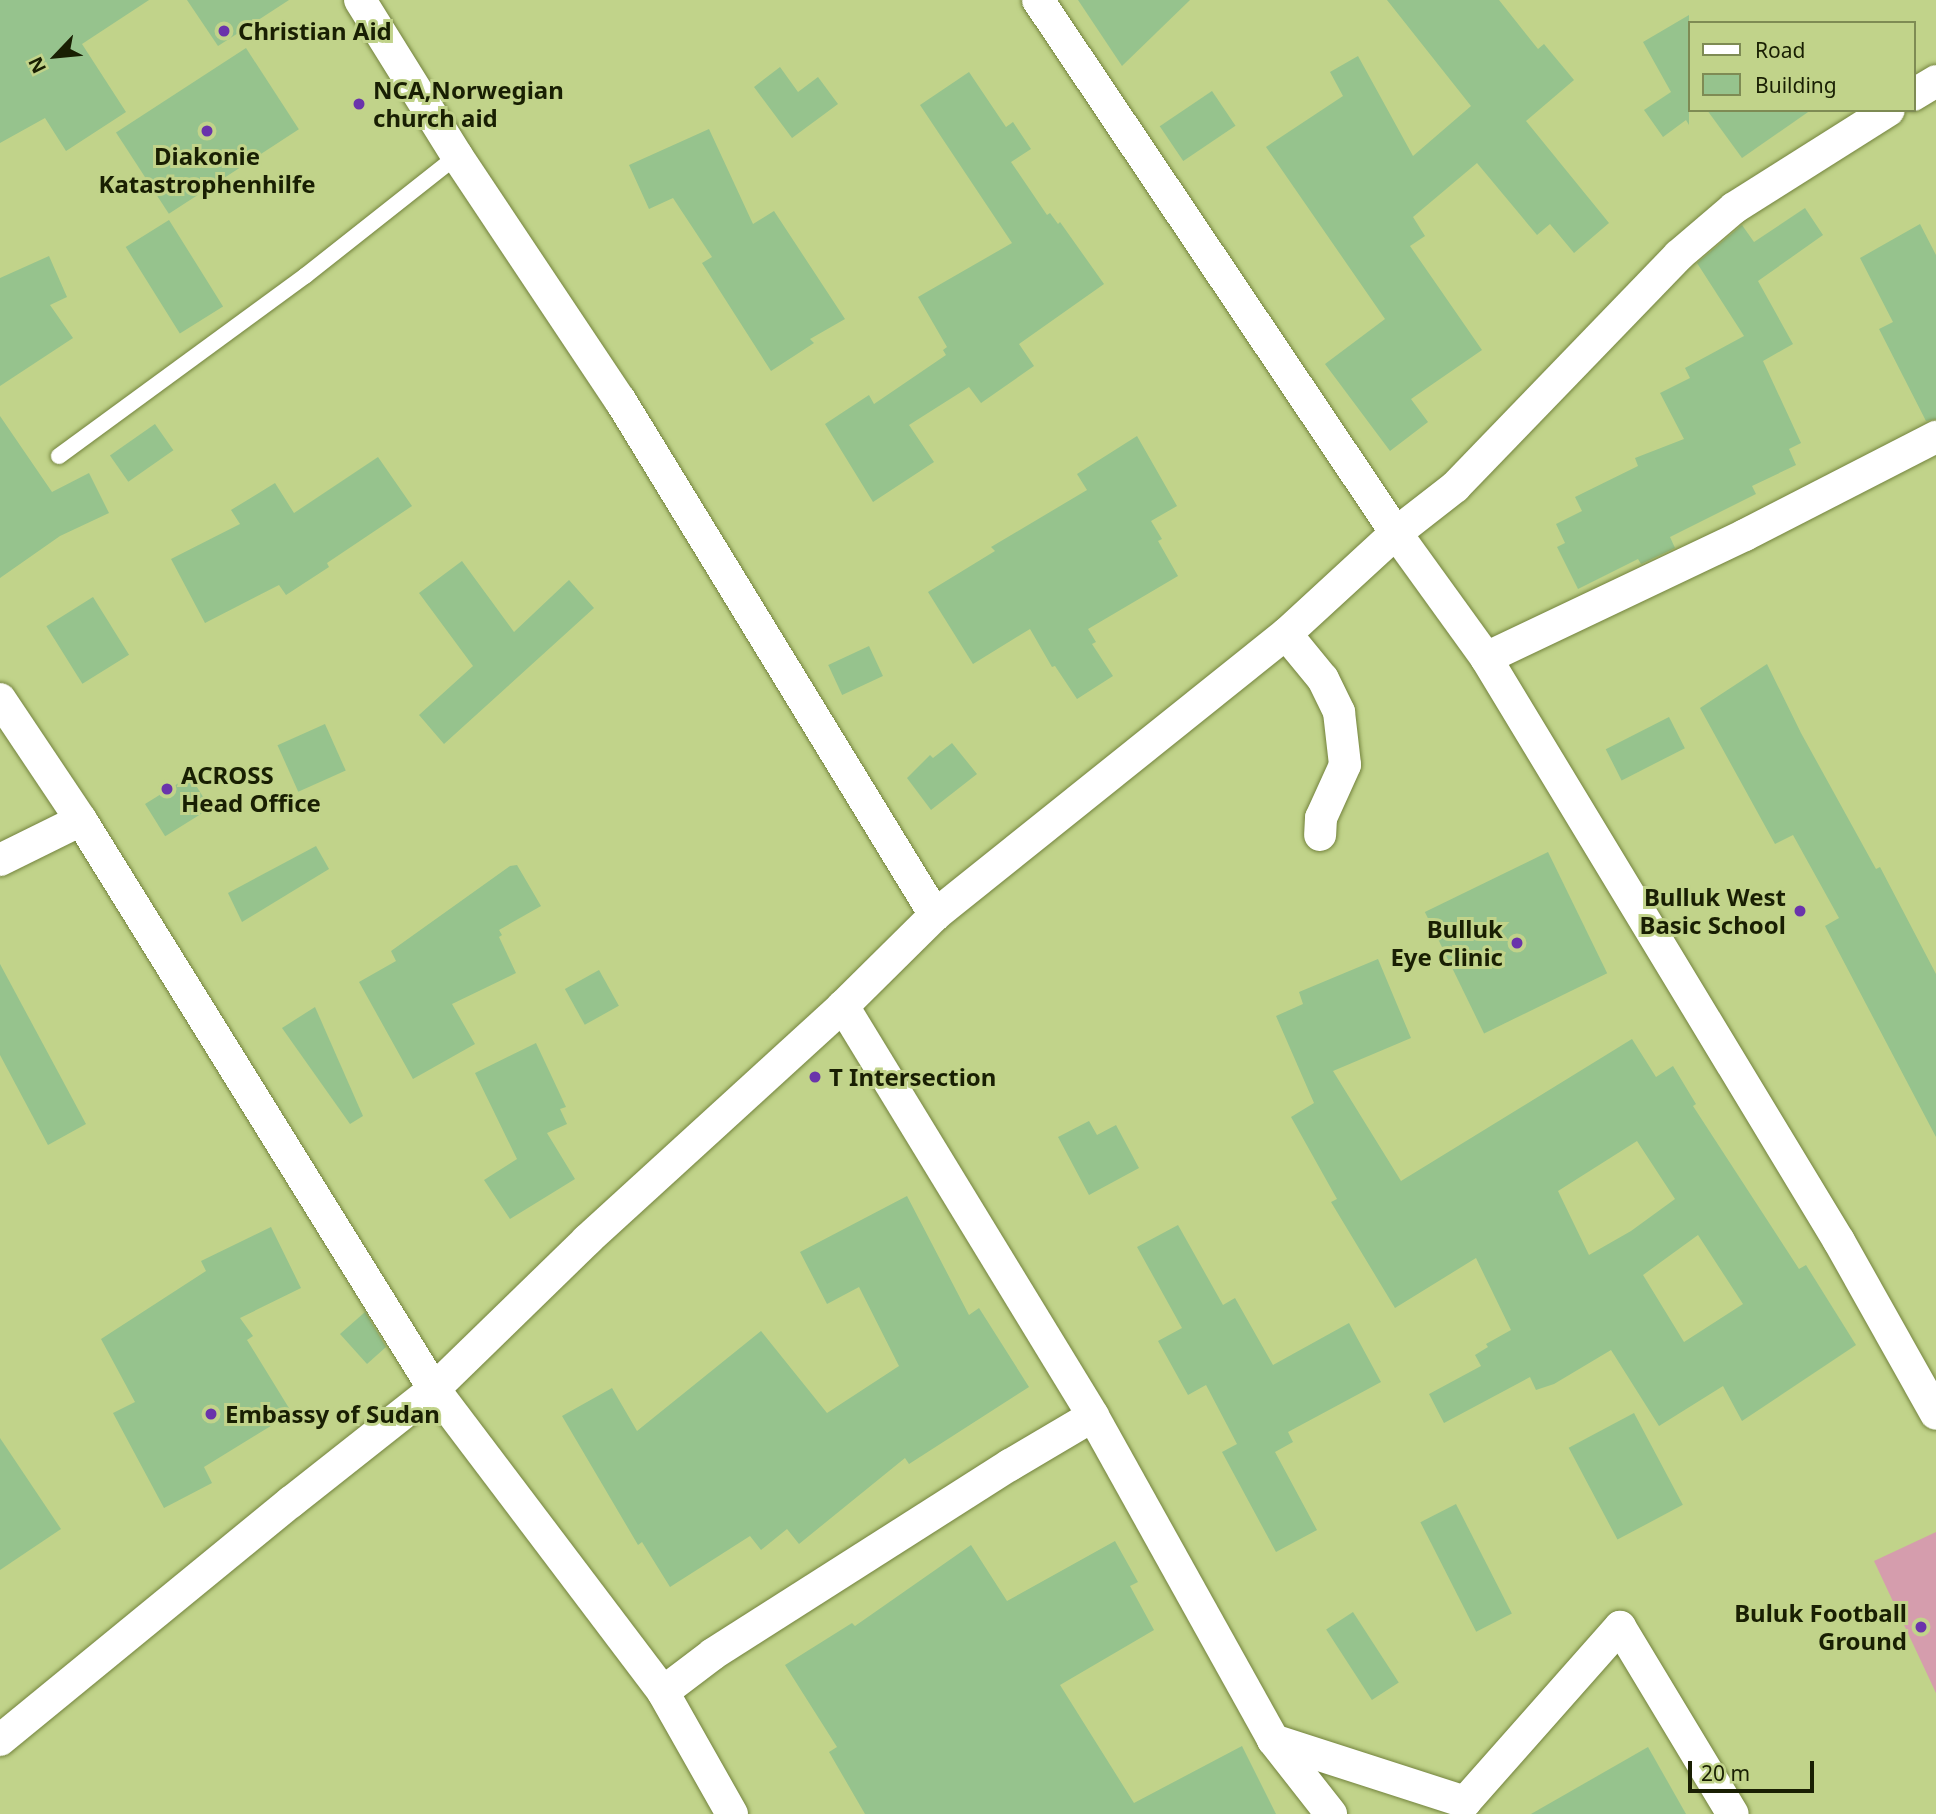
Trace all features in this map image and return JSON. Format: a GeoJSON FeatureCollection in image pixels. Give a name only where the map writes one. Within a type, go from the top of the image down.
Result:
{"type":"FeatureCollection","features":[{"type":"Feature","properties":{"kind":"street"},"geometry":{"type":"LineString","coordinates":[[360,0],[457,156],[620,400],[935,915]]}},
{"type":"Feature","properties":{"kind":"street"},"geometry":{"type":"LineString","coordinates":[[1038,0],[1396,533],[1486,658],[1839,1241],[1936,1415]]}},
{"type":"Feature","properties":{"kind":"street"},"geometry":{"type":"LineString","coordinates":[[1915,94],[1936,80]]}},
{"type":"Feature","properties":{"kind":"street"},"geometry":{"type":"LineString","coordinates":[[0,1740],[291,1502],[435,1389],[587,1240],[843,1006],[935,915],[1286,634],[1396,533],[1455,487],[1679,255],[1734,208],[1886,112]]}},
{"type":"Feature","properties":{"kind":"street"},"geometry":{"type":"LineString","coordinates":[[1486,658],[1745,535],[1936,437]]}},
{"type":"Feature","properties":{"kind":"street"},"geometry":{"type":"LineString","coordinates":[[1286,634],[1323,678],[1339,712],[1345,765],[1321,818],[1320,835]]}},
{"type":"Feature","properties":{"kind":"street"},"geometry":{"type":"LineString","coordinates":[[0,699],[81,820],[435,1389],[663,1692],[732,1814]]}},
{"type":"Feature","properties":{"kind":"street"},"geometry":{"type":"LineString","coordinates":[[0,860],[81,820]]}},
{"type":"Feature","properties":{"kind":"street"},"geometry":{"type":"LineString","coordinates":[[843,1006],[1093,1416],[1273,1740],[1331,1814]]}},
{"type":"Feature","properties":{"kind":"street"},"geometry":{"type":"LineString","coordinates":[[663,1692],[713,1654],[1010,1465],[1093,1416]]}},
{"type":"Feature","properties":{"kind":"street"},"geometry":{"type":"LineString","coordinates":[[1273,1740],[1461,1808],[1620,1627],[1734,1814]]}},
{"type":"Feature","properties":{"kind":"lane"},"geometry":{"type":"LineString","coordinates":[[59,456],[305,276],[457,156]]}},
{"type":"Feature","properties":{"kind":"shaded area","name":"Buluk Football Ground"},"geometry":{"type":"Polygon","coordinates":[[[1936,1532],[1936,1693],[1874,1561],[1936,1532]]]}},
{"type":"Feature","properties":{"kind":"building"},"geometry":{"type":"Polygon","coordinates":[[[0,0],[149,0],[82,44],[126,112],[66,151],[45,118],[0,143],[0,0]]]}},
{"type":"Feature","properties":{"kind":"building","name":"Christian Aid"},"geometry":{"type":"Polygon","coordinates":[[[187,0],[289,0],[218,46],[187,0]]]}},
{"type":"Feature","properties":{"kind":"building"},"geometry":{"type":"Polygon","coordinates":[[[1078,0],[1190,0],[1122,66],[1078,0]]]}},
{"type":"Feature","properties":{"kind":"building"},"geometry":{"type":"Polygon","coordinates":[[[1387,0],[1499,0],[1538,49],[1544,44],[1574,80],[1526,121],[1609,223],[1574,253],[1550,224],[1537,235],[1477,163],[1413,217],[1425,236],[1410,246],[1482,350],[1411,399],[1428,422],[1390,451],[1325,364],[1385,319],[1266,147],[1343,96],[1330,72],[1358,56],[1413,156],[1471,106],[1387,0]]]}},
{"type":"Feature","properties":{"kind":"building"},"geometry":{"type":"Polygon","coordinates":[[[1689,15],[1689,125],[1686,120],[1663,137],[1644,110],[1671,92],[1643,42],[1689,15]]]}},
{"type":"Feature","properties":{"kind":"building","name":"Diakonie Katastrophenhilfe"},"geometry":{"type":"Polygon","coordinates":[[[246,48],[299,129],[169,214],[116,132],[246,48]]]}},
{"type":"Feature","properties":{"kind":"building"},"geometry":{"type":"Polygon","coordinates":[[[780,67],[798,92],[818,77],[838,104],[792,138],[754,87],[780,67]]]}},
{"type":"Feature","properties":{"kind":"building"},"geometry":{"type":"Polygon","coordinates":[[[969,72],[1006,127],[1013,122],[1031,149],[1011,162],[1047,215],[1050,213],[1058,224],[1060,222],[1104,284],[1019,344],[1034,366],[981,403],[969,387],[909,425],[934,462],[873,502],[825,424],[869,395],[874,404],[946,355],[943,350],[947,347],[918,297],[1012,243],[920,105],[969,72]]]}},
{"type":"Feature","properties":{"kind":"building"},"geometry":{"type":"Polygon","coordinates":[[[1212,91],[1235,126],[1183,161],[1160,126],[1212,91]]]}},
{"type":"Feature","properties":{"kind":"building"},"geometry":{"type":"Polygon","coordinates":[[[1708,112],[1808,112],[1742,158],[1708,112]]]}},
{"type":"Feature","properties":{"kind":"building"},"geometry":{"type":"Polygon","coordinates":[[[709,129],[753,224],[774,211],[845,319],[810,339],[814,343],[771,371],[702,263],[712,257],[673,198],[649,209],[629,165],[709,129]]]}},
{"type":"Feature","properties":{"kind":"building"},"geometry":{"type":"Polygon","coordinates":[[[1805,208],[1823,235],[1758,281],[1793,344],[1763,361],[1801,443],[1789,449],[1796,465],[1752,486],[1756,494],[1670,537],[1675,548],[1641,564],[1638,559],[1578,589],[1557,547],[1565,543],[1556,524],[1582,511],[1575,497],[1638,466],[1635,458],[1684,439],[1660,393],[1690,378],[1685,368],[1744,336],[1697,263],[1742,225],[1754,242],[1805,208]]]}},
{"type":"Feature","properties":{"kind":"building"},"geometry":{"type":"Polygon","coordinates":[[[169,220],[223,307],[180,334],[126,247],[169,220]]]}},
{"type":"Feature","properties":{"kind":"building"},"geometry":{"type":"Polygon","coordinates":[[[1920,224],[1936,255],[1936,419],[1926,421],[1879,329],[1893,322],[1860,258],[1920,224]]]}},
{"type":"Feature","properties":{"kind":"building"},"geometry":{"type":"Polygon","coordinates":[[[49,256],[67,297],[50,305],[73,338],[0,386],[0,278],[49,256]]]}},
{"type":"Feature","properties":{"kind":"building"},"geometry":{"type":"Polygon","coordinates":[[[0,416],[52,492],[89,473],[109,513],[60,536],[0,578],[0,416]]]}},
{"type":"Feature","properties":{"kind":"building"},"geometry":{"type":"Polygon","coordinates":[[[155,424],[173,450],[128,482],[110,456],[155,424]]]}},
{"type":"Feature","properties":{"kind":"building"},"geometry":{"type":"Polygon","coordinates":[[[1137,436],[1177,506],[1151,521],[1162,539],[1158,541],[1178,576],[1088,629],[1096,642],[1092,644],[1113,676],[1077,699],[1055,666],[1052,667],[1030,629],[973,664],[928,592],[995,551],[991,547],[1087,490],[1077,474],[1137,436]]]}},
{"type":"Feature","properties":{"kind":"building"},"geometry":{"type":"Polygon","coordinates":[[[378,457],[412,506],[327,563],[329,567],[286,595],[279,585],[205,623],[171,559],[240,524],[231,510],[275,483],[294,513],[378,457]]]}},
{"type":"Feature","properties":{"kind":"building"},"geometry":{"type":"Polygon","coordinates":[[[462,561],[514,632],[569,580],[594,608],[444,744],[419,715],[473,666],[419,593],[462,561]]]}},
{"type":"Feature","properties":{"kind":"building"},"geometry":{"type":"Polygon","coordinates":[[[93,597],[129,655],[82,684],[46,626],[93,597]]]}},
{"type":"Feature","properties":{"kind":"building"},"geometry":{"type":"Polygon","coordinates":[[[869,646],[883,676],[842,695],[828,665],[869,646]]]}},
{"type":"Feature","properties":{"kind":"building"},"geometry":{"type":"Polygon","coordinates":[[[1767,664],[1801,733],[1876,869],[1880,867],[1936,974],[1936,1137],[1825,926],[1839,918],[1793,835],[1775,844],[1700,708],[1767,664]]]}},
{"type":"Feature","properties":{"kind":"building"},"geometry":{"type":"Polygon","coordinates":[[[1669,717],[1685,748],[1622,780],[1606,749],[1669,717]]]}},
{"type":"Feature","properties":{"kind":"building"},"geometry":{"type":"Polygon","coordinates":[[[325,724],[346,771],[298,792],[277,745],[325,724]]]}},
{"type":"Feature","properties":{"kind":"building"},"geometry":{"type":"Polygon","coordinates":[[[952,743],[977,774],[931,810],[907,778],[930,755],[933,758],[952,743]]]}},
{"type":"Feature","properties":{"kind":"building"},"geometry":{"type":"Polygon","coordinates":[[[190,776],[210,808],[165,836],[145,804],[190,776]]]}},
{"type":"Feature","properties":{"kind":"building"},"geometry":{"type":"Polygon","coordinates":[[[316,846],[329,869],[242,922],[228,893],[316,846]]]}},
{"type":"Feature","properties":{"kind":"building","name":"Bulluk Eye Clinic"},"geometry":{"type":"Polygon","coordinates":[[[1548,852],[1607,973],[1484,1033],[1425,912],[1548,852]]]}},
{"type":"Feature","properties":{"kind":"building"},"geometry":{"type":"Polygon","coordinates":[[[517,865],[541,906],[499,930],[502,935],[499,937],[516,973],[452,1004],[475,1044],[413,1079],[359,982],[396,961],[391,951],[510,866],[517,865]]]}},
{"type":"Feature","properties":{"kind":"building"},"geometry":{"type":"Polygon","coordinates":[[[1378,959],[1411,1038],[1333,1071],[1401,1181],[1632,1039],[1656,1077],[1673,1066],[1696,1104],[1693,1106],[1799,1269],[1806,1265],[1856,1345],[1742,1421],[1723,1386],[1659,1426],[1611,1350],[1554,1384],[1536,1390],[1530,1377],[1444,1423],[1429,1394],[1481,1366],[1475,1355],[1488,1347],[1486,1344],[1511,1330],[1476,1258],[1395,1308],[1331,1202],[1337,1199],[1291,1117],[1314,1103],[1276,1016],[1303,1004],[1299,992],[1378,959]],[[1637,1141],[1558,1191],[1589,1255],[1631,1231],[1675,1199],[1637,1141]],[[1698,1235],[1643,1275],[1684,1342],[1743,1304],[1698,1235]]]}},
{"type":"Feature","properties":{"kind":"building"},"geometry":{"type":"Polygon","coordinates":[[[0,964],[86,1124],[48,1145],[0,1055],[0,964]]]}},
{"type":"Feature","properties":{"kind":"building"},"geometry":{"type":"Polygon","coordinates":[[[599,970],[619,1006],[585,1025],[565,989],[599,970]]]}},
{"type":"Feature","properties":{"kind":"building"},"geometry":{"type":"Polygon","coordinates":[[[315,1007],[363,1116],[350,1124],[282,1028],[315,1007]]]}},
{"type":"Feature","properties":{"kind":"building"},"geometry":{"type":"Polygon","coordinates":[[[536,1043],[566,1107],[560,1109],[567,1124],[547,1133],[575,1179],[510,1219],[484,1180],[517,1159],[475,1073],[536,1043]]]}},
{"type":"Feature","properties":{"kind":"building"},"geometry":{"type":"Polygon","coordinates":[[[1089,1121],[1097,1135],[1116,1125],[1139,1168],[1089,1195],[1058,1137],[1089,1121]]]}},
{"type":"Feature","properties":{"kind":"building"},"geometry":{"type":"Polygon","coordinates":[[[907,1196],[969,1315],[979,1308],[1029,1387],[909,1464],[905,1458],[799,1544],[787,1529],[761,1550],[750,1536],[670,1587],[642,1542],[638,1545],[562,1416],[612,1388],[637,1431],[761,1331],[827,1413],[899,1366],[859,1287],[827,1304],[800,1252],[907,1196]]]}},
{"type":"Feature","properties":{"kind":"building"},"geometry":{"type":"Polygon","coordinates":[[[1178,1225],[1223,1305],[1235,1298],[1273,1365],[1349,1323],[1381,1382],[1288,1432],[1293,1442],[1275,1452],[1317,1530],[1276,1552],[1222,1452],[1237,1444],[1206,1385],[1188,1395],[1158,1341],[1182,1328],[1137,1247],[1178,1225]]]}},
{"type":"Feature","properties":{"kind":"building"},"geometry":{"type":"Polygon","coordinates":[[[271,1227],[301,1288],[240,1318],[253,1336],[247,1340],[292,1413],[204,1467],[212,1483],[164,1508],[113,1413],[135,1402],[101,1339],[206,1271],[201,1261],[271,1227]]]}},
{"type":"Feature","properties":{"kind":"building"},"geometry":{"type":"Polygon","coordinates":[[[365,1312],[386,1347],[367,1364],[340,1334],[365,1312]]]}},
{"type":"Feature","properties":{"kind":"building"},"geometry":{"type":"Polygon","coordinates":[[[1634,1413],[1683,1505],[1617,1540],[1569,1448],[1634,1413]]]}},
{"type":"Feature","properties":{"kind":"building"},"geometry":{"type":"Polygon","coordinates":[[[0,1438],[61,1529],[0,1570],[0,1438]]]}},
{"type":"Feature","properties":{"kind":"building"},"geometry":{"type":"Polygon","coordinates":[[[1456,1504],[1512,1614],[1476,1632],[1420,1522],[1456,1504]]]}},
{"type":"Feature","properties":{"kind":"building"},"geometry":{"type":"Polygon","coordinates":[[[1115,1541],[1138,1582],[1130,1586],[1154,1630],[1060,1685],[1134,1803],[1242,1746],[1276,1814],[865,1814],[829,1752],[837,1747],[785,1665],[852,1623],[855,1626],[971,1545],[1007,1601],[1115,1541]]]}},
{"type":"Feature","properties":{"kind":"building"},"geometry":{"type":"Polygon","coordinates":[[[1353,1612],[1399,1682],[1372,1700],[1326,1629],[1353,1612]]]}},
{"type":"Feature","properties":{"kind":"building"},"geometry":{"type":"Polygon","coordinates":[[[1648,1747],[1686,1814],[1531,1814],[1648,1747]]]}},
{"type":"Feature","properties":{"kind":"place","name":"Christian Aid"},"geometry":{"type":"Point","coordinates":[224,31]}},
{"type":"Feature","properties":{"kind":"place","name":"NCA,Norwegian church aid"},"geometry":{"type":"Point","coordinates":[359,104]}},
{"type":"Feature","properties":{"kind":"place","name":"Diakonie Katastrophenhilfe"},"geometry":{"type":"Point","coordinates":[207,131]}},
{"type":"Feature","properties":{"kind":"place","name":"ACROSS Head Office"},"geometry":{"type":"Point","coordinates":[167,789]}},
{"type":"Feature","properties":{"kind":"place","name":"Bulluk West Basic School"},"geometry":{"type":"Point","coordinates":[1800,911]}},
{"type":"Feature","properties":{"kind":"place","name":"Bulluk Eye Clinic"},"geometry":{"type":"Point","coordinates":[1517,943]}},
{"type":"Feature","properties":{"kind":"place","name":"T Intersection"},"geometry":{"type":"Point","coordinates":[815,1077]}},
{"type":"Feature","properties":{"kind":"place","name":"Embassy of Sudan"},"geometry":{"type":"Point","coordinates":[211,1414]}},
{"type":"Feature","properties":{"kind":"place","name":"Buluk Football Ground"},"geometry":{"type":"Point","coordinates":[1921,1627]}}]}
